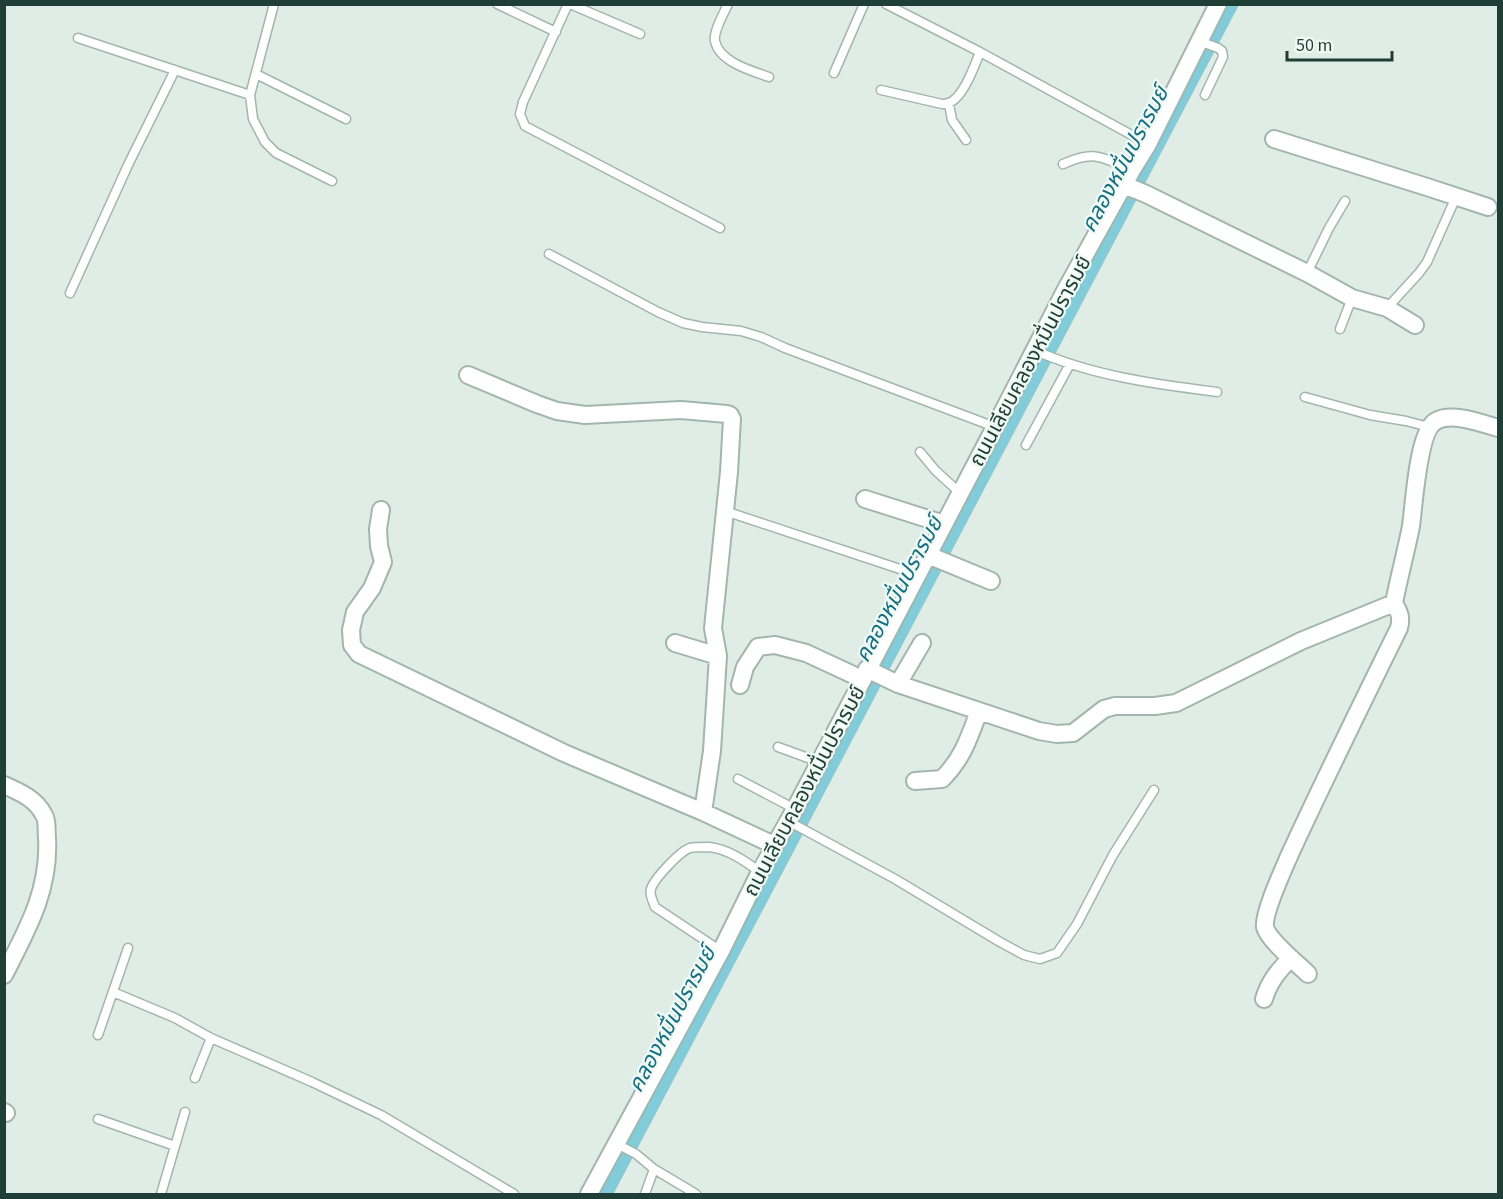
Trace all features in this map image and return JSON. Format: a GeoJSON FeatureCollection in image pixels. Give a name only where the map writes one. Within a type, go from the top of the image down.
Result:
{"type":"FeatureCollection","features":[{"type":"Feature","properties":{"kind":"street","name":"ถนนเลียบคลองหมื่นปรารมย์"},"geometry":{"type":"LineString","coordinates":[[589,1194],[621,1146],[774,845],[797,822],[819,762],[868,674],[918,575],[938,559],[944,524],[1038,351],[1065,291],[1148,144],[1218,4]]}},
{"type":"Feature","properties":{"kind":"street"},"geometry":{"type":"LineString","coordinates":[[1274,139],[1495,210]]}},
{"type":"Feature","properties":{"kind":"street"},"geometry":{"type":"LineString","coordinates":[[1128,178],[1146,194],[1307,273],[1352,298],[1387,308],[1414,325]]}},
{"type":"Feature","properties":{"kind":"street"},"geometry":{"type":"LineString","coordinates":[[468,375],[557,411],[585,415],[681,410],[730,415],[732,419],[729,472],[713,628],[718,656],[712,751],[703,812]]}},
{"type":"Feature","properties":{"kind":"street"},"geometry":{"type":"LineString","coordinates":[[1308,974],[1268,934],[1265,926],[1266,918],[1279,879],[1306,819],[1401,622],[1400,614],[1394,603],[1411,526],[1419,464],[1429,427],[1445,417],[1460,418],[1498,428]]}},
{"type":"Feature","properties":{"kind":"street"},"geometry":{"type":"LineString","coordinates":[[865,499],[944,524]]}},
{"type":"Feature","properties":{"kind":"street"},"geometry":{"type":"LineString","coordinates":[[381,510],[378,529],[383,562],[372,588],[355,612],[351,630],[352,645],[359,654],[564,753],[774,845]]}},
{"type":"Feature","properties":{"kind":"street"},"geometry":{"type":"LineString","coordinates":[[938,559],[991,581]]}},
{"type":"Feature","properties":{"kind":"street"},"geometry":{"type":"LineString","coordinates":[[740,685],[745,667],[758,647],[775,645],[806,653],[1038,731],[1057,734],[1073,733],[1104,709],[1115,706],[1155,706],[1176,703],[1301,641],[1394,603]]}},
{"type":"Feature","properties":{"kind":"street"},"geometry":{"type":"LineString","coordinates":[[675,643],[718,656]]}},
{"type":"Feature","properties":{"kind":"street"},"geometry":{"type":"LineString","coordinates":[[894,683],[922,643]]}},
{"type":"Feature","properties":{"kind":"street"},"geometry":{"type":"LineString","coordinates":[[915,781],[942,778],[953,768],[961,756],[979,711]]}},
{"type":"Feature","properties":{"kind":"street"},"geometry":{"type":"LineString","coordinates":[[4,784],[33,800],[46,817],[47,843],[46,875],[39,900],[4,975]]}},
{"type":"Feature","properties":{"kind":"street"},"geometry":{"type":"LineString","coordinates":[[1264,999],[1267,987],[1277,972],[1291,958]]}},
{"type":"Feature","properties":{"kind":"lane"},"geometry":{"type":"LineString","coordinates":[[274,4],[250,95],[253,119],[265,142],[276,153],[332,181]]}},
{"type":"Feature","properties":{"kind":"lane"},"geometry":{"type":"LineString","coordinates":[[497,4],[556,32]]}},
{"type":"Feature","properties":{"kind":"lane"},"geometry":{"type":"LineString","coordinates":[[640,34],[569,4],[523,102],[520,114],[525,126],[720,228]]}},
{"type":"Feature","properties":{"kind":"lane"},"geometry":{"type":"LineString","coordinates":[[728,4],[715,41],[722,54],[742,67],[769,77]]}},
{"type":"Feature","properties":{"kind":"lane"},"geometry":{"type":"LineString","coordinates":[[834,73],[864,4]]}},
{"type":"Feature","properties":{"kind":"lane"},"geometry":{"type":"LineString","coordinates":[[886,4],[980,52],[1148,144]]}},
{"type":"Feature","properties":{"kind":"lane"},"geometry":{"type":"LineString","coordinates":[[78,38],[250,95]]}},
{"type":"Feature","properties":{"kind":"lane"},"geometry":{"type":"LineString","coordinates":[[1200,41],[1218,48],[1222,51],[1223,57],[1205,95]]}},
{"type":"Feature","properties":{"kind":"lane"},"geometry":{"type":"LineString","coordinates":[[880,90],[949,104],[956,99],[967,81],[980,52]]}},
{"type":"Feature","properties":{"kind":"lane"},"geometry":{"type":"LineString","coordinates":[[70,294],[128,165],[175,70]]}},
{"type":"Feature","properties":{"kind":"lane"},"geometry":{"type":"LineString","coordinates":[[256,74],[346,119]]}},
{"type":"Feature","properties":{"kind":"lane"},"geometry":{"type":"LineString","coordinates":[[949,104],[952,120],[966,140]]}},
{"type":"Feature","properties":{"kind":"lane"},"geometry":{"type":"LineString","coordinates":[[1063,164],[1079,156],[1094,155],[1128,178]]}},
{"type":"Feature","properties":{"kind":"lane"},"geometry":{"type":"LineString","coordinates":[[1387,308],[1427,262],[1456,197]]}},
{"type":"Feature","properties":{"kind":"lane"},"geometry":{"type":"LineString","coordinates":[[1307,273],[1345,201]]}},
{"type":"Feature","properties":{"kind":"lane"},"geometry":{"type":"LineString","coordinates":[[549,254],[683,323],[741,331],[760,337],[995,427]]}},
{"type":"Feature","properties":{"kind":"lane"},"geometry":{"type":"LineString","coordinates":[[1340,329],[1352,298]]}},
{"type":"Feature","properties":{"kind":"lane"},"geometry":{"type":"LineString","coordinates":[[1038,351],[1083,369],[1136,380],[1217,392]]}},
{"type":"Feature","properties":{"kind":"lane"},"geometry":{"type":"LineString","coordinates":[[1026,446],[1070,364]]}},
{"type":"Feature","properties":{"kind":"lane"},"geometry":{"type":"LineString","coordinates":[[1305,396],[1370,415],[1429,427]]}},
{"type":"Feature","properties":{"kind":"lane"},"geometry":{"type":"LineString","coordinates":[[920,453],[960,493]]}},
{"type":"Feature","properties":{"kind":"lane"},"geometry":{"type":"LineString","coordinates":[[725,511],[918,575]]}},
{"type":"Feature","properties":{"kind":"lane"},"geometry":{"type":"LineString","coordinates":[[778,747],[819,762]]}},
{"type":"Feature","properties":{"kind":"lane"},"geometry":{"type":"LineString","coordinates":[[738,779],[797,822],[1000,942],[1024,955],[1040,959],[1057,953],[1077,924],[1113,855],[1154,790]]}},
{"type":"Feature","properties":{"kind":"lane"},"geometry":{"type":"LineString","coordinates":[[721,951],[656,907],[651,898],[651,888],[676,858],[690,848],[709,847],[725,851],[742,859],[760,872]]}},
{"type":"Feature","properties":{"kind":"lane"},"geometry":{"type":"LineString","coordinates":[[98,1035],[128,948]]}},
{"type":"Feature","properties":{"kind":"lane"},"geometry":{"type":"LineString","coordinates":[[113,992],[175,1018],[211,1038],[381,1115],[514,1194]]}},
{"type":"Feature","properties":{"kind":"lane"},"geometry":{"type":"LineString","coordinates":[[195,1078],[211,1038]]}},
{"type":"Feature","properties":{"kind":"lane"},"geometry":{"type":"LineString","coordinates":[[161,1194],[185,1112]]}},
{"type":"Feature","properties":{"kind":"lane"},"geometry":{"type":"LineString","coordinates":[[98,1119],[175,1146]]}},
{"type":"Feature","properties":{"kind":"lane"},"geometry":{"type":"LineString","coordinates":[[621,1146],[696,1194]]}},
{"type":"Feature","properties":{"kind":"lane"},"geometry":{"type":"LineString","coordinates":[[645,1194],[654,1169]]}},
{"type":"Feature","properties":{"kind":"waterway","name":"คลองหมื่นปรารมย์"},"geometry":{"type":"LineString","coordinates":[[605,1194],[1231,4]]}}]}
